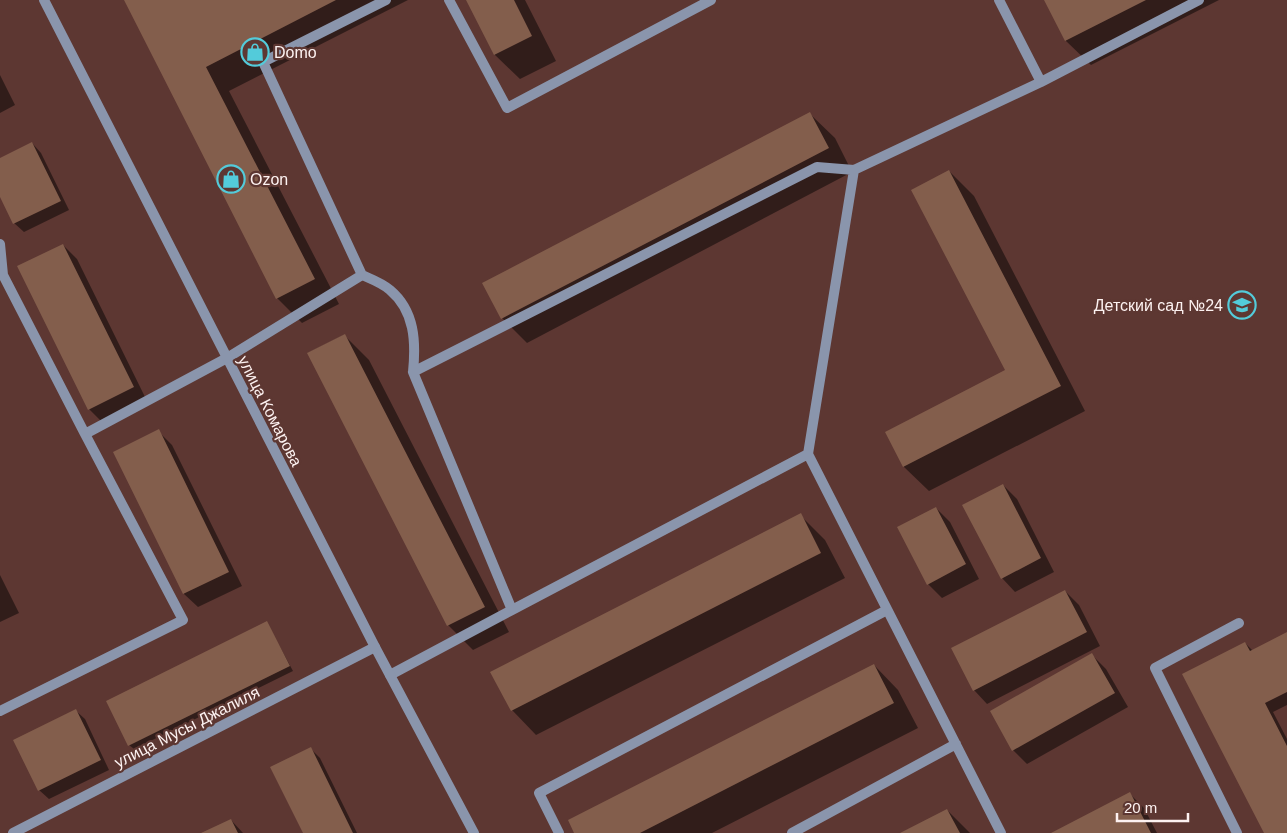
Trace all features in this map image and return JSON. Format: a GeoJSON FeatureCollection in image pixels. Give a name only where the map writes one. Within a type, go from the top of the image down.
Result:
{"type":"FeatureCollection","features":[{"type":"Feature","properties":{"kind":"street","name":"улица Комарова"},"geometry":{"type":"LineString","coordinates":[[44,0],[375,647],[474,833]]}},
{"type":"Feature","properties":{"kind":"street"},"geometry":{"type":"LineString","coordinates":[[386,0],[263,62],[362,275],[390,290],[405,309],[414,328],[413,372],[512,610]]}},
{"type":"Feature","properties":{"kind":"street"},"geometry":{"type":"LineString","coordinates":[[449,0],[507,108],[710,0]]}},
{"type":"Feature","properties":{"kind":"street"},"geometry":{"type":"LineString","coordinates":[[999,0],[1042,82]]}},
{"type":"Feature","properties":{"kind":"street"},"geometry":{"type":"LineString","coordinates":[[413,372],[817,167],[854,170],[1042,82],[1199,0]]}},
{"type":"Feature","properties":{"kind":"street"},"geometry":{"type":"LineString","coordinates":[[854,170],[808,454],[1000,833]]}},
{"type":"Feature","properties":{"kind":"street"},"geometry":{"type":"LineString","coordinates":[[0,244],[3,275],[183,620],[0,711]]}},
{"type":"Feature","properties":{"kind":"street"},"geometry":{"type":"LineString","coordinates":[[85,434],[227,358],[362,275]]}},
{"type":"Feature","properties":{"kind":"street"},"geometry":{"type":"LineString","coordinates":[[390,675],[808,454]]}},
{"type":"Feature","properties":{"kind":"street"},"geometry":{"type":"LineString","coordinates":[[559,833],[539,794],[887,610]]}},
{"type":"Feature","properties":{"kind":"street"},"geometry":{"type":"LineString","coordinates":[[1237,833],[1155,668],[1239,622]]}},
{"type":"Feature","properties":{"kind":"street","name":"улица Мусы Джалиля"},"geometry":{"type":"LineString","coordinates":[[13,833],[375,647]]}},
{"type":"Feature","properties":{"kind":"street"},"geometry":{"type":"LineString","coordinates":[[792,833],[956,744]]}},
{"type":"Feature","properties":{"kind":"building"},"geometry":{"type":"Polygon","coordinates":[[[124,0],[336,0],[206,67],[315,279],[276,299],[124,0]]]}},
{"type":"Feature","properties":{"kind":"building"},"geometry":{"type":"Polygon","coordinates":[[[466,0],[514,0],[532,36],[494,55],[466,0]]]}},
{"type":"Feature","properties":{"kind":"building"},"geometry":{"type":"Polygon","coordinates":[[[1044,0],[1146,0],[1065,41],[1044,0]]]}},
{"type":"Feature","properties":{"kind":"building"},"geometry":{"type":"Polygon","coordinates":[[[810,112],[829,148],[501,319],[482,283],[810,112]]]}},
{"type":"Feature","properties":{"kind":"building"},"geometry":{"type":"Polygon","coordinates":[[[32,142],[61,201],[13,224],[0,197],[0,158],[32,142]]]}},
{"type":"Feature","properties":{"kind":"building"},"geometry":{"type":"Polygon","coordinates":[[[949,170],[1061,386],[903,467],[885,432],[1005,370],[911,190],[949,170]]]}},
{"type":"Feature","properties":{"kind":"building"},"geometry":{"type":"Polygon","coordinates":[[[63,244],[134,387],[88,410],[17,266],[63,244]]]}},
{"type":"Feature","properties":{"kind":"building"},"geometry":{"type":"Polygon","coordinates":[[[345,334],[485,607],[447,626],[307,353],[345,334]]]}},
{"type":"Feature","properties":{"kind":"building"},"geometry":{"type":"Polygon","coordinates":[[[159,429],[229,572],[183,594],[113,452],[159,429]]]}},
{"type":"Feature","properties":{"kind":"building"},"geometry":{"type":"Polygon","coordinates":[[[1003,484],[1041,558],[1001,579],[962,505],[1003,484]]]}},
{"type":"Feature","properties":{"kind":"building"},"geometry":{"type":"Polygon","coordinates":[[[936,507],[966,564],[927,585],[897,527],[936,507]]]}},
{"type":"Feature","properties":{"kind":"building"},"geometry":{"type":"Polygon","coordinates":[[[801,513],[821,553],[511,711],[490,672],[801,513]]]}},
{"type":"Feature","properties":{"kind":"building"},"geometry":{"type":"Polygon","coordinates":[[[1065,590],[1087,632],[973,691],[951,648],[1065,590]]]}},
{"type":"Feature","properties":{"kind":"building"},"geometry":{"type":"Polygon","coordinates":[[[267,621],[290,666],[128,746],[106,701],[267,621]]]}},
{"type":"Feature","properties":{"kind":"building"},"geometry":{"type":"Polygon","coordinates":[[[1287,632],[1287,692],[1265,703],[1287,746],[1287,833],[1264,833],[1182,674],[1245,642],[1250,651],[1287,632]]]}},
{"type":"Feature","properties":{"kind":"building"},"geometry":{"type":"Polygon","coordinates":[[[1092,653],[1115,693],[1012,751],[990,711],[1092,653]]]}},
{"type":"Feature","properties":{"kind":"building"},"geometry":{"type":"Polygon","coordinates":[[[874,664],[894,703],[640,833],[574,833],[568,820],[874,664]]]}},
{"type":"Feature","properties":{"kind":"building"},"geometry":{"type":"Polygon","coordinates":[[[76,709],[101,760],[38,791],[13,740],[76,709]]]}},
{"type":"Feature","properties":{"kind":"building"},"geometry":{"type":"Polygon","coordinates":[[[311,747],[353,833],[303,833],[270,767],[311,747]]]}},
{"type":"Feature","properties":{"kind":"building"},"geometry":{"type":"Polygon","coordinates":[[[1130,792],[1151,833],[1051,833],[1130,792]]]}},
{"type":"Feature","properties":{"kind":"building"},"geometry":{"type":"Polygon","coordinates":[[[947,809],[960,833],[900,833],[947,809]]]}},
{"type":"Feature","properties":{"kind":"building"},"geometry":{"type":"Polygon","coordinates":[[[231,819],[238,833],[201,833],[231,819]]]}},
{"type":"Feature","properties":{"kind":"place","name":"Domo"},"geometry":{"type":"Point","coordinates":[255,52]}},
{"type":"Feature","properties":{"kind":"place","name":"Ozon"},"geometry":{"type":"Point","coordinates":[231,179]}},
{"type":"Feature","properties":{"kind":"place","name":"Детский сад №24"},"geometry":{"type":"Point","coordinates":[1242,305]}}]}
